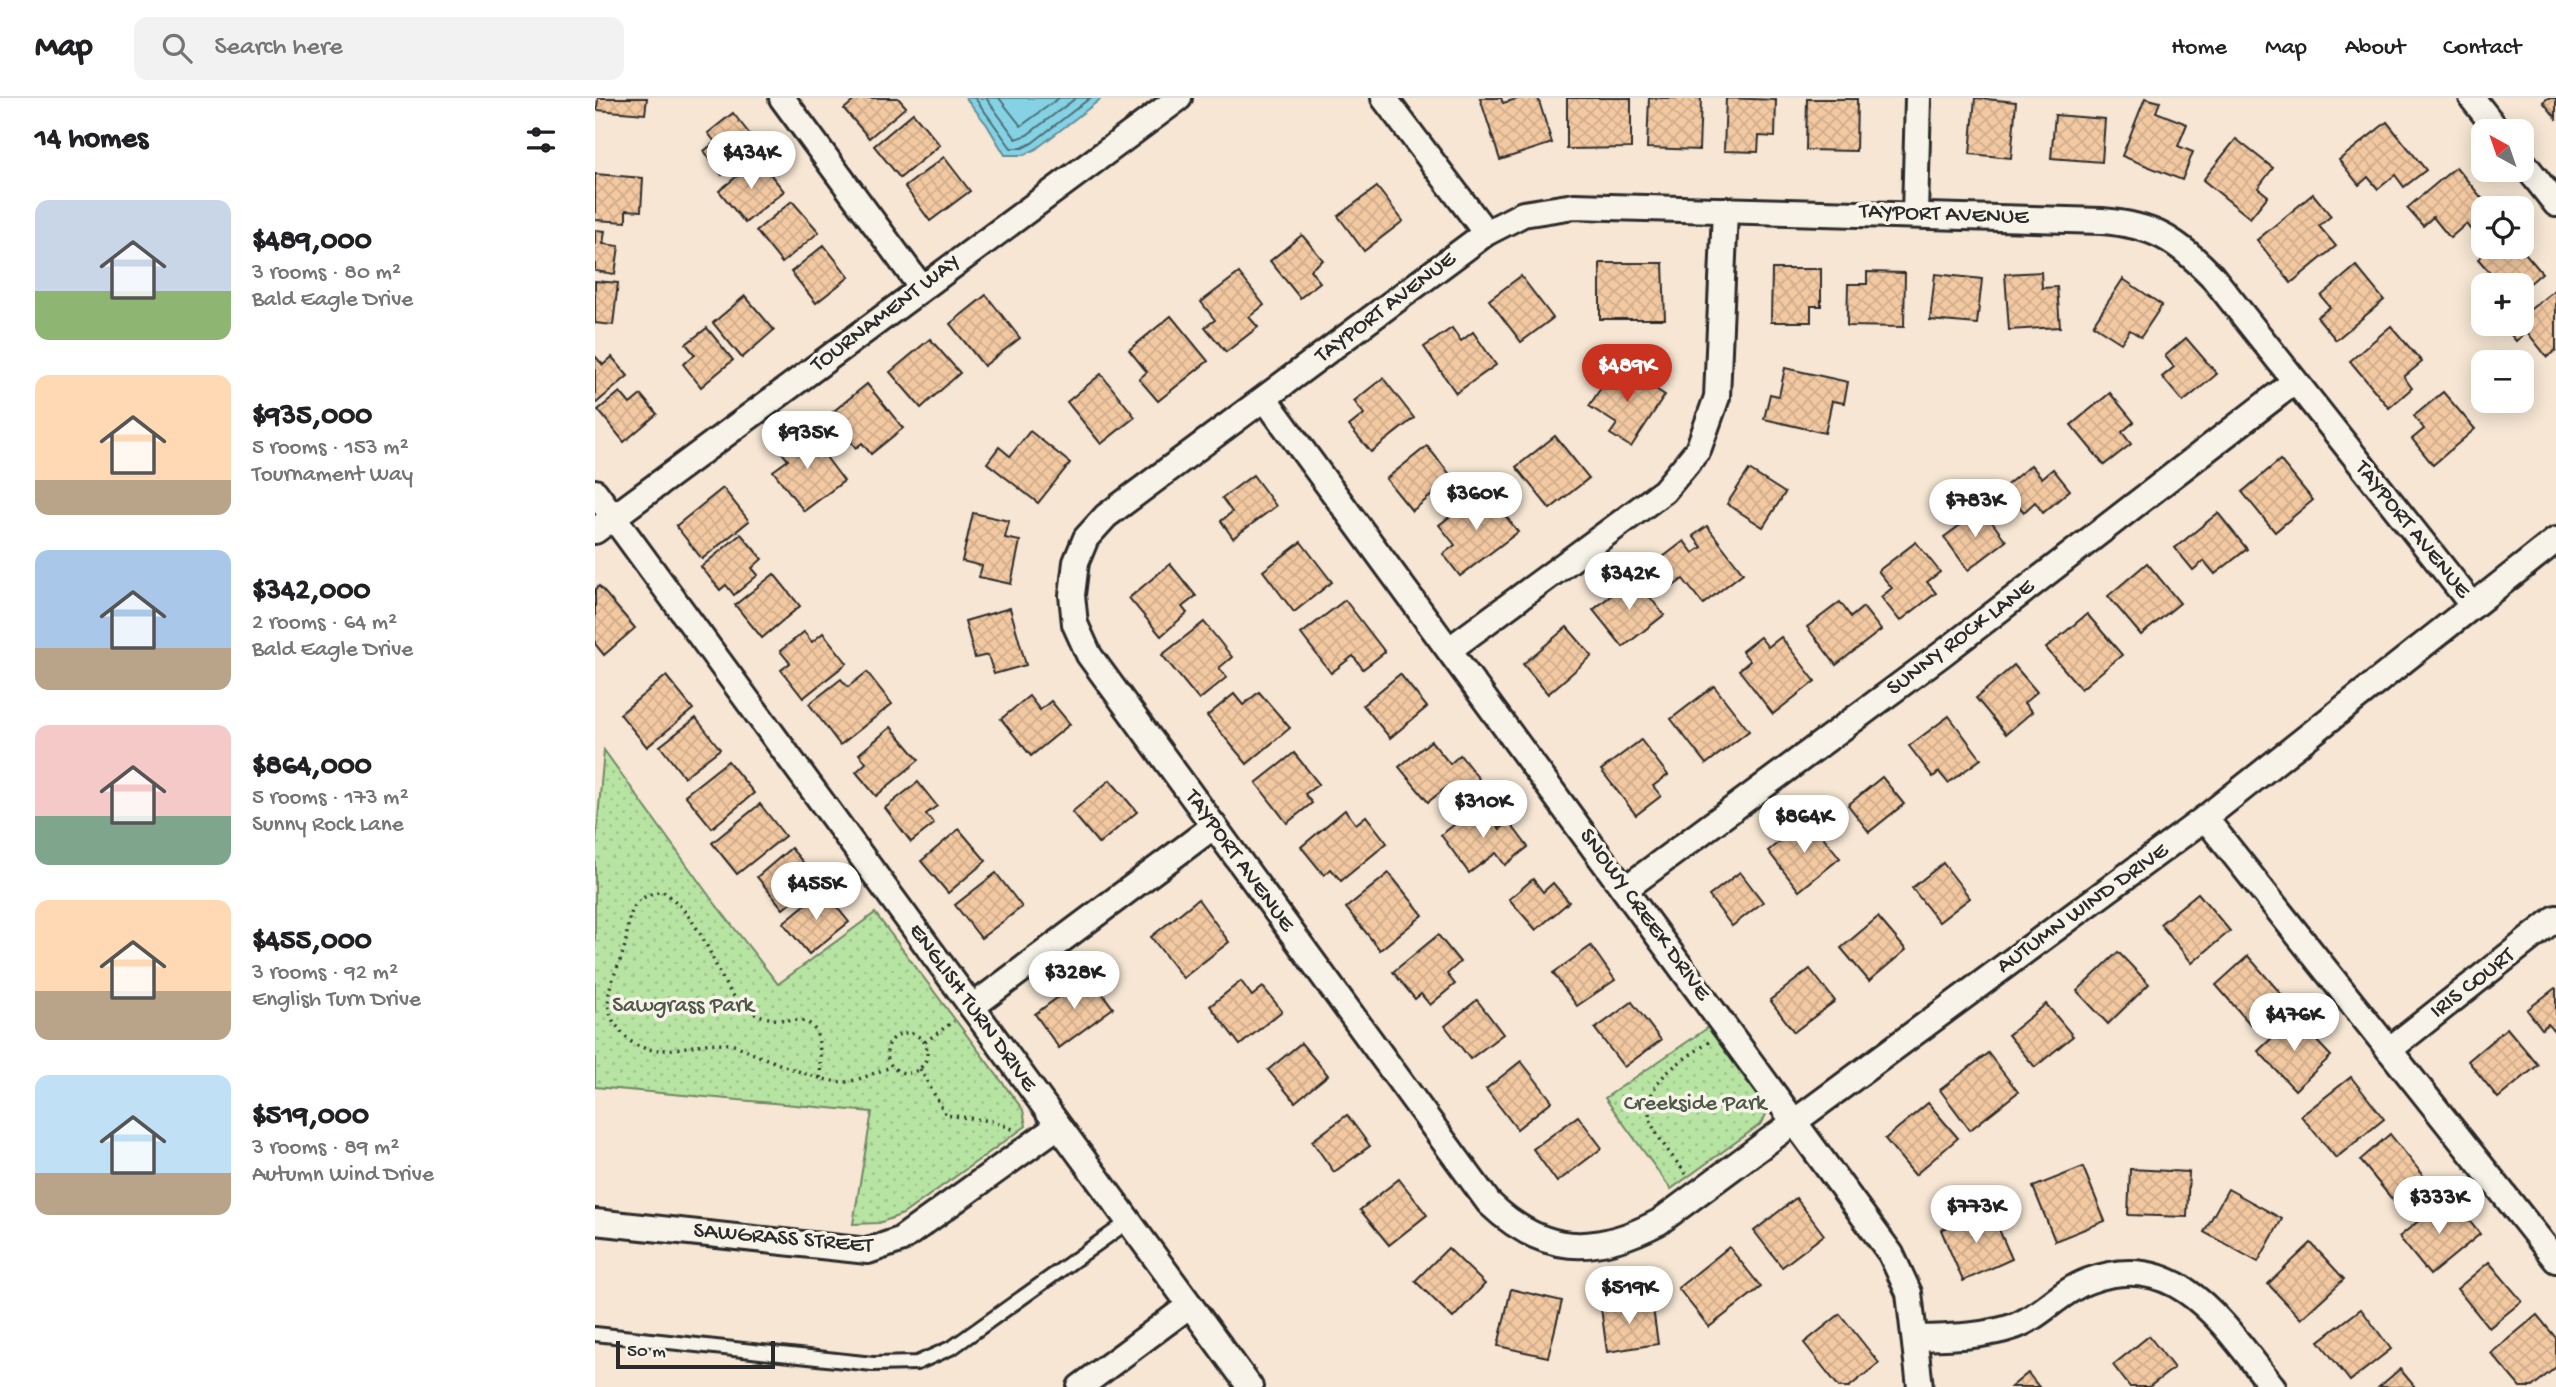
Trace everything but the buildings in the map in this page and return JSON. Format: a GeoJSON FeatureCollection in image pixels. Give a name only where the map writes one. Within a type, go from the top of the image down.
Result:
{"type":"FeatureCollection","features":[{"type":"Feature","properties":{"kind":"street"},"geometry":{"type":"LineString","coordinates":[[782,98],[921,287]]}},
{"type":"Feature","properties":{"kind":"street","name":"TOURNAMENT WAY"},"geometry":{"type":"LineString","coordinates":[[604,524],[1179,98]]}},
{"type":"Feature","properties":{"kind":"street"},"geometry":{"type":"LineString","coordinates":[[1384,98],[1486,233]]}},
{"type":"Feature","properties":{"kind":"street"},"geometry":{"type":"LineString","coordinates":[[1915,214],[1918,98]]}},
{"type":"Feature","properties":{"kind":"street"},"geometry":{"type":"LineString","coordinates":[[2472,98],[2489,119]]}},
{"type":"Feature","properties":{"kind":"street"},"geometry":{"type":"LineString","coordinates":[[2534,176],[2556,204]]}},
{"type":"Feature","properties":{"kind":"street","name":"TAYPORT AVENUE"},"geometry":{"type":"LineString","coordinates":[[1591,1246],[1567,1246],[1540,1239],[1503,1217],[1489,1203],[1089,655],[1075,624],[1072,595],[1076,562],[1086,538],[1106,516],[1486,233],[1523,214],[1574,206],[1915,214],[2133,223],[2163,236],[2188,252],[2211,276],[2473,606]]}},
{"type":"Feature","properties":{"kind":"street"},"geometry":{"type":"LineString","coordinates":[[1450,649],[1664,491],[1698,450],[1717,397],[1725,210]]}},
{"type":"Feature","properties":{"kind":"street","name":"SUNNY ROCK LANE"},"geometry":{"type":"LineString","coordinates":[[1625,889],[1931,662],[2294,382]]}},
{"type":"Feature","properties":{"kind":"street","name":"SNOWY CREEK DRIVE"},"geometry":{"type":"LineString","coordinates":[[1265,398],[1891,1254],[1909,1293],[1920,1387]]}},
{"type":"Feature","properties":{"kind":"street","name":"ENGLISH TURN DRIVE"},"geometry":{"type":"LineString","coordinates":[[595,492],[604,524],[972,1007],[1250,1387]]}},
{"type":"Feature","properties":{"kind":"street","name":"AUTUMN WIND DRIVE"},"geometry":{"type":"LineString","coordinates":[[1591,1246],[1636,1234],[1659,1222],[2205,818],[2556,540]]}},
{"type":"Feature","properties":{"kind":"street"},"geometry":{"type":"LineString","coordinates":[[2205,818],[2556,1260]]}},
{"type":"Feature","properties":{"kind":"street"},"geometry":{"type":"LineString","coordinates":[[972,1007],[1214,826]]}},
{"type":"Feature","properties":{"kind":"street","name":"IRIS COURT"},"geometry":{"type":"LineString","coordinates":[[2389,1050],[2556,918]]}},
{"type":"Feature","properties":{"kind":"street","name":"SAWGRASS STREET"},"geometry":{"type":"LineString","coordinates":[[595,1222],[868,1251],[900,1240],[1058,1125]]}},
{"type":"Feature","properties":{"kind":"street"},"geometry":{"type":"LineString","coordinates":[[1915,1338],[1978,1335],[2018,1325],[2067,1291],[2111,1274],[2157,1276],[2187,1289],[2213,1312],[2273,1387]]}},
{"type":"Feature","properties":{"kind":"street"},"geometry":{"type":"LineString","coordinates":[[1080,1387],[1190,1305]]}},
{"type":"Feature","properties":{"kind":"lane"},"geometry":{"type":"LineString","coordinates":[[595,1334],[873,1364],[917,1363],[953,1347],[1129,1222]]}},
{"type":"Feature","properties":{"kind":"path"},"geometry":{"type":"LineString","coordinates":[[820,1078],[821,1052],[817,1032],[809,1024],[797,1019],[768,1019],[745,1007],[723,982],[692,920],[678,902],[663,891],[638,899],[628,920],[623,957],[611,980],[608,999],[611,1017],[623,1035],[636,1046],[662,1051],[698,1044],[730,1044],[820,1078],[845,1082],[892,1067]]}},
{"type":"Feature","properties":{"kind":"path"},"geometry":{"type":"LineString","coordinates":[[925,1042],[972,1007]]}},
{"type":"Feature","properties":{"kind":"path"},"geometry":{"type":"LineString","coordinates":[[1700,1192],[1655,1132],[1649,1108],[1652,1089],[1665,1074],[1727,1029]]}},
{"type":"Feature","properties":{"kind":"path"},"geometry":{"type":"LineString","coordinates":[[908,1033],[921,1037],[928,1054],[920,1069],[915,1073],[902,1073],[892,1067],[887,1054],[890,1041],[908,1033]]}},
{"type":"Feature","properties":{"kind":"path"},"geometry":{"type":"LineString","coordinates":[[920,1069],[946,1115],[991,1121],[1021,1131],[1034,1144]]}},
{"type":"Feature","properties":{"kind":"green space","name":"Sawgrass Park"},"geometry":{"type":"Polygon","coordinates":[[[604,750],[710,897],[778,984],[875,913],[1023,1110],[1026,1126],[903,1214],[879,1223],[853,1224],[872,1112],[595,1087],[595,853],[604,750]]]}},
{"type":"Feature","properties":{"kind":"green space","name":"Creekside Park"},"geometry":{"type":"Polygon","coordinates":[[[1709,1027],[1763,1100],[1767,1112],[1762,1123],[1671,1189],[1605,1098],[1709,1027]]]}},
{"type":"Feature","properties":{"kind":"water"},"geometry":{"type":"Polygon","coordinates":[[[966,98],[1102,98],[1036,149],[1024,155],[1005,155],[966,98]]]}}]}
